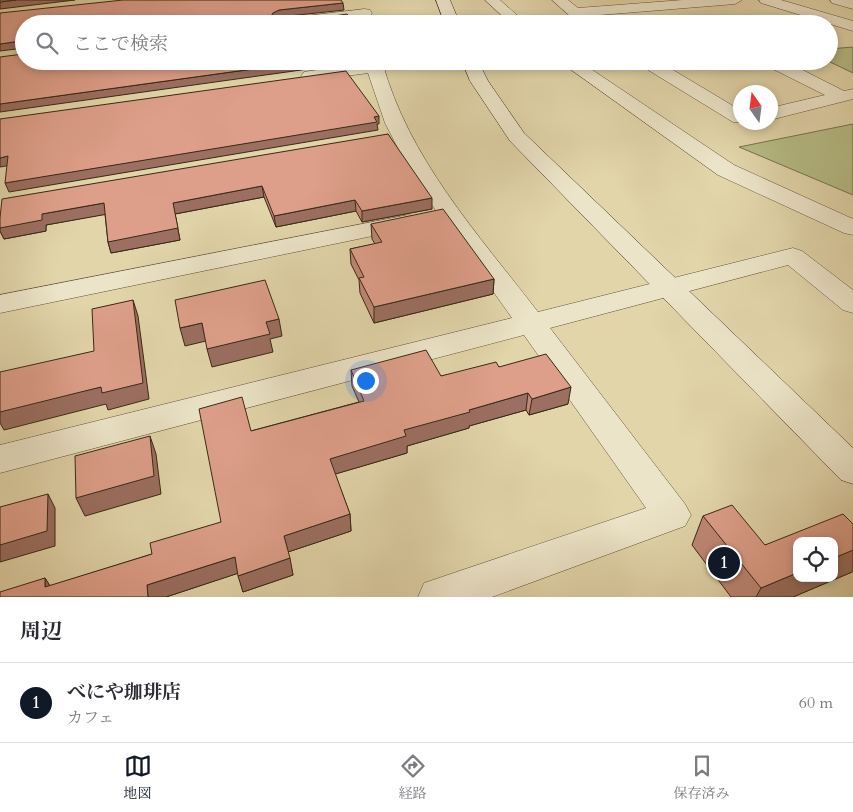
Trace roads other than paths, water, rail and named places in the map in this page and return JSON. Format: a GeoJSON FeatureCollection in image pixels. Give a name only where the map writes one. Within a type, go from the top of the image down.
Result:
{"type":"FeatureCollection","features":[{"type":"Feature","properties":{"kind":"street"},"geometry":{"type":"LineString","coordinates":[[443,0],[449,15]]}},
{"type":"Feature","properties":{"kind":"street"},"geometry":{"type":"LineString","coordinates":[[492,0],[510,15]]}},
{"type":"Feature","properties":{"kind":"street"},"geometry":{"type":"LineString","coordinates":[[559,0],[574,13],[734,0]]}},
{"type":"Feature","properties":{"kind":"street"},"geometry":{"type":"LineString","coordinates":[[766,0],[816,15]]}},
{"type":"Feature","properties":{"kind":"street"},"geometry":{"type":"LineString","coordinates":[[838,0],[853,5]]}},
{"type":"Feature","properties":{"kind":"street"},"geometry":{"type":"LineString","coordinates":[[344,15],[365,12]]}},
{"type":"Feature","properties":{"kind":"street"},"geometry":{"type":"LineString","coordinates":[[838,22],[852,26]]}},
{"type":"Feature","properties":{"kind":"street"},"geometry":{"type":"LineString","coordinates":[[838,27],[852,26]]}},
{"type":"Feature","properties":{"kind":"street"},"geometry":{"type":"LineString","coordinates":[[296,78],[341,70]]}},
{"type":"Feature","properties":{"kind":"street"},"geometry":{"type":"LineString","coordinates":[[377,70],[384,98],[389,136],[451,214],[672,515],[439,597]]}},
{"type":"Feature","properties":{"kind":"street"},"geometry":{"type":"LineString","coordinates":[[475,70],[488,95],[517,137],[853,470]]}},
{"type":"Feature","properties":{"kind":"street"},"geometry":{"type":"LineString","coordinates":[[580,70],[726,170],[853,228]]}},
{"type":"Feature","properties":{"kind":"street"},"geometry":{"type":"LineString","coordinates":[[661,70],[733,114]]}},
{"type":"Feature","properties":{"kind":"street"},"geometry":{"type":"LineString","coordinates":[[791,70],[848,95]]}},
{"type":"Feature","properties":{"kind":"street"},"geometry":{"type":"LineString","coordinates":[[778,112],[848,95]]}},
{"type":"Feature","properties":{"kind":"street"},"geometry":{"type":"LineString","coordinates":[[0,304],[451,214]]}},
{"type":"Feature","properties":{"kind":"street"},"geometry":{"type":"LineString","coordinates":[[0,459],[793,256],[853,304]]}},
{"type":"Feature","properties":{"kind":"place","name":"べにや珈琲店"},"geometry":{"type":"Point","coordinates":[724,563]}}]}
